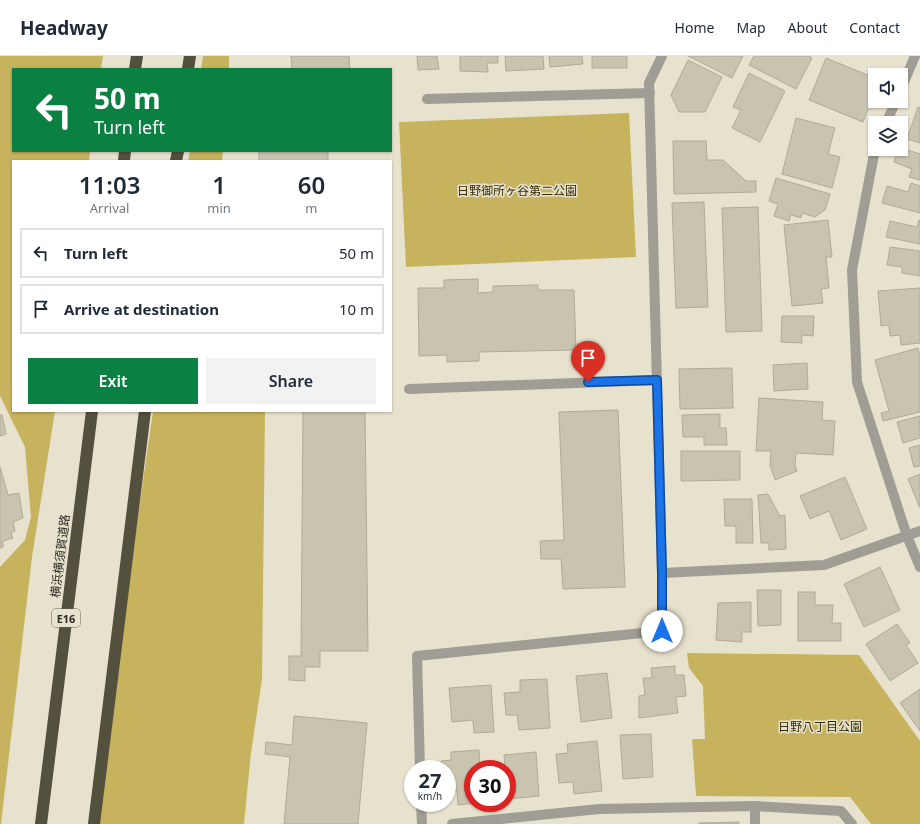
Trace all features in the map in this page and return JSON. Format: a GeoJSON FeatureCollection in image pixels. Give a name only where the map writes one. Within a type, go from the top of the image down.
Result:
{"type":"FeatureCollection","features":[{"type":"Feature","properties":{"kind":"highway"},"geometry":{"type":"LineString","coordinates":[[135,68],[137,56]]}},
{"type":"Feature","properties":{"kind":"highway"},"geometry":{"type":"LineString","coordinates":[[188,68],[190,56]]}},
{"type":"Feature","properties":{"kind":"highway","name":"横浜横須賀道路"},"geometry":{"type":"LineString","coordinates":[[41,824],[92,412]]}},
{"type":"Feature","properties":{"kind":"highway"},"geometry":{"type":"LineString","coordinates":[[94,824],[145,412]]}},
{"type":"Feature","properties":{"kind":"street"},"geometry":{"type":"LineString","coordinates":[[420,760],[417,656],[662,631],[662,573],[649,83],[662,56]]}},
{"type":"Feature","properties":{"kind":"street"},"geometry":{"type":"LineString","coordinates":[[908,72],[915,56]]}},
{"type":"Feature","properties":{"kind":"street"},"geometry":{"type":"LineString","coordinates":[[426,99],[650,93]]}},
{"type":"Feature","properties":{"kind":"street"},"geometry":{"type":"LineString","coordinates":[[874,156],[852,270],[857,382],[908,536],[920,567]]}},
{"type":"Feature","properties":{"kind":"street"},"geometry":{"type":"LineString","coordinates":[[409,389],[657,380]]}},
{"type":"Feature","properties":{"kind":"street"},"geometry":{"type":"LineString","coordinates":[[662,573],[824,564],[920,531]]}},
{"type":"Feature","properties":{"kind":"street"},"geometry":{"type":"LineString","coordinates":[[755,806],[755,824]]}},
{"type":"Feature","properties":{"kind":"street"},"geometry":{"type":"LineString","coordinates":[[452,824],[599,809],[755,806],[841,811],[852,824]]}},
{"type":"Feature","properties":{"kind":"street"},"geometry":{"type":"LineString","coordinates":[[421,812],[422,824]]}},
{"type":"Feature","properties":{"kind":"green space"},"geometry":{"type":"Polygon","coordinates":[[[0,56],[103,56],[101,68],[12,68],[12,152],[90,152],[89,160],[12,160],[12,412],[55,412],[32,557],[1,824],[0,567],[25,540],[31,517],[25,447],[0,396],[0,56]]]}},
{"type":"Feature","properties":{"kind":"green space"},"geometry":{"type":"Polygon","coordinates":[[[203,56],[229,56],[229,68],[201,68],[203,56]]]}},
{"type":"Feature","properties":{"kind":"green space","name":"日野御所ヶ谷第二公園"},"geometry":{"type":"Polygon","coordinates":[[[629,113],[636,257],[406,267],[399,122],[629,113]]]}},
{"type":"Feature","properties":{"kind":"green space"},"geometry":{"type":"Polygon","coordinates":[[[190,152],[223,152],[222,160],[188,160],[190,152]]]}},
{"type":"Feature","properties":{"kind":"green space"},"geometry":{"type":"Polygon","coordinates":[[[153,412],[265,412],[262,679],[251,753],[244,824],[94,824],[153,412]]]}},
{"type":"Feature","properties":{"kind":"green space","name":"日野八丁目公園"},"geometry":{"type":"Polygon","coordinates":[[[687,653],[859,655],[920,741],[920,824],[871,824],[850,797],[696,796],[692,739],[705,739],[703,686],[689,668],[687,653]]]}},
{"type":"Feature","properties":{"kind":"building"},"geometry":{"type":"Polygon","coordinates":[[[291,56],[349,56],[350,68],[292,68],[291,56]]]}},
{"type":"Feature","properties":{"kind":"building"},"geometry":{"type":"Polygon","coordinates":[[[417,56],[437,56],[439,69],[418,70],[417,56]]]}},
{"type":"Feature","properties":{"kind":"building"},"geometry":{"type":"Polygon","coordinates":[[[460,56],[498,56],[498,63],[487,63],[488,72],[460,71],[460,56]]]}},
{"type":"Feature","properties":{"kind":"building"},"geometry":{"type":"Polygon","coordinates":[[[505,56],[543,56],[544,69],[506,71],[505,56]]]}},
{"type":"Feature","properties":{"kind":"building"},"geometry":{"type":"Polygon","coordinates":[[[549,56],[582,56],[583,64],[550,67],[549,56]]]}},
{"type":"Feature","properties":{"kind":"building"},"geometry":{"type":"Polygon","coordinates":[[[592,56],[627,56],[627,68],[592,68],[592,56]]]}},
{"type":"Feature","properties":{"kind":"building"},"geometry":{"type":"Polygon","coordinates":[[[688,56],[743,56],[732,78],[688,56]]]}},
{"type":"Feature","properties":{"kind":"building"},"geometry":{"type":"Polygon","coordinates":[[[754,56],[809,56],[812,58],[796,89],[749,65],[754,56]]]}},
{"type":"Feature","properties":{"kind":"building"},"geometry":{"type":"Polygon","coordinates":[[[826,58],[868,75],[869,108],[863,122],[809,100],[826,58]]]}},
{"type":"Feature","properties":{"kind":"building"},"geometry":{"type":"Polygon","coordinates":[[[688,60],[722,77],[705,112],[679,112],[671,95],[688,60]]]}},
{"type":"Feature","properties":{"kind":"building"},"geometry":{"type":"Polygon","coordinates":[[[749,73],[785,91],[760,142],[732,128],[741,110],[733,107],[749,73]]]}},
{"type":"Feature","properties":{"kind":"building"},"geometry":{"type":"Polygon","coordinates":[[[918,107],[920,108],[920,143],[908,139],[918,107]]]}},
{"type":"Feature","properties":{"kind":"building"},"geometry":{"type":"Polygon","coordinates":[[[796,118],[835,128],[828,154],[840,157],[832,188],[782,174],[796,118]]]}},
{"type":"Feature","properties":{"kind":"building"},"geometry":{"type":"Polygon","coordinates":[[[673,141],[706,141],[707,160],[723,160],[746,181],[756,181],[756,192],[674,194],[673,141]]]}},
{"type":"Feature","properties":{"kind":"building"},"geometry":{"type":"Polygon","coordinates":[[[908,150],[920,154],[920,180],[909,177],[912,169],[894,162],[896,156],[908,156],[908,150]]]}},
{"type":"Feature","properties":{"kind":"building"},"geometry":{"type":"Polygon","coordinates":[[[259,152],[328,152],[328,160],[259,160],[259,152]]]}},
{"type":"Feature","properties":{"kind":"building"},"geometry":{"type":"Polygon","coordinates":[[[776,178],[830,194],[825,210],[815,217],[802,213],[801,218],[791,215],[789,221],[774,216],[778,204],[769,201],[776,178]]]}},
{"type":"Feature","properties":{"kind":"building"},"geometry":{"type":"Polygon","coordinates":[[[911,183],[920,186],[920,213],[882,203],[887,186],[908,192],[911,183]]]}},
{"type":"Feature","properties":{"kind":"building"},"geometry":{"type":"Polygon","coordinates":[[[704,202],[708,307],[676,308],[672,203],[704,202]]]}},
{"type":"Feature","properties":{"kind":"building"},"geometry":{"type":"Polygon","coordinates":[[[758,207],[762,331],[726,332],[722,208],[758,207]]]}},
{"type":"Feature","properties":{"kind":"building"},"geometry":{"type":"Polygon","coordinates":[[[828,220],[832,257],[826,257],[829,288],[821,289],[823,303],[792,306],[784,225],[828,220]]]}},
{"type":"Feature","properties":{"kind":"building"},"geometry":{"type":"Polygon","coordinates":[[[919,220],[920,244],[886,237],[890,221],[917,227],[919,220]]]}},
{"type":"Feature","properties":{"kind":"building"},"geometry":{"type":"Polygon","coordinates":[[[890,247],[920,251],[920,276],[902,273],[902,267],[887,265],[890,247]]]}},
{"type":"Feature","properties":{"kind":"building"},"geometry":{"type":"Polygon","coordinates":[[[478,279],[478,293],[493,292],[493,286],[538,285],[538,290],[574,290],[576,350],[479,352],[479,361],[447,362],[447,355],[419,356],[418,288],[444,288],[444,280],[478,279]]]}},
{"type":"Feature","properties":{"kind":"building"},"geometry":{"type":"Polygon","coordinates":[[[920,288],[920,343],[901,345],[900,335],[890,336],[889,325],[881,326],[878,291],[920,288]]]}},
{"type":"Feature","properties":{"kind":"building"},"geometry":{"type":"Polygon","coordinates":[[[782,316],[814,316],[813,336],[802,335],[802,343],[781,342],[782,316]]]}},
{"type":"Feature","properties":{"kind":"building"},"geometry":{"type":"Polygon","coordinates":[[[918,348],[920,355],[920,412],[883,421],[881,413],[889,411],[875,360],[918,348]]]}},
{"type":"Feature","properties":{"kind":"building"},"geometry":{"type":"Polygon","coordinates":[[[807,363],[808,389],[774,391],[773,365],[807,363]]]}},
{"type":"Feature","properties":{"kind":"building"},"geometry":{"type":"Polygon","coordinates":[[[732,368],[733,408],[680,409],[679,369],[732,368]]]}},
{"type":"Feature","properties":{"kind":"building"},"geometry":{"type":"Polygon","coordinates":[[[759,398],[823,402],[822,420],[835,421],[833,455],[796,453],[795,465],[797,471],[775,480],[770,465],[771,451],[756,451],[759,398]]]}},
{"type":"Feature","properties":{"kind":"building"},"geometry":{"type":"Polygon","coordinates":[[[618,410],[625,587],[563,589],[561,559],[541,559],[540,541],[564,540],[559,412],[618,410]]]}},
{"type":"Feature","properties":{"kind":"building"},"geometry":{"type":"Polygon","coordinates":[[[303,412],[365,412],[368,651],[320,651],[320,667],[305,667],[305,681],[289,680],[289,656],[301,656],[303,412]]]}},
{"type":"Feature","properties":{"kind":"building"},"geometry":{"type":"Polygon","coordinates":[[[720,414],[720,428],[726,428],[727,445],[704,445],[704,437],[683,437],[682,415],[720,414]]]}},
{"type":"Feature","properties":{"kind":"building"},"geometry":{"type":"Polygon","coordinates":[[[0,415],[2,415],[6,434],[0,436],[0,415]]]}},
{"type":"Feature","properties":{"kind":"building"},"geometry":{"type":"Polygon","coordinates":[[[920,416],[920,438],[903,443],[897,422],[920,416]]]}},
{"type":"Feature","properties":{"kind":"building"},"geometry":{"type":"Polygon","coordinates":[[[920,445],[920,466],[914,467],[909,448],[920,445]]]}},
{"type":"Feature","properties":{"kind":"building"},"geometry":{"type":"Polygon","coordinates":[[[681,451],[740,451],[740,480],[681,481],[681,451]]]}},
{"type":"Feature","properties":{"kind":"building"},"geometry":{"type":"Polygon","coordinates":[[[0,467],[8,495],[19,493],[23,518],[13,522],[15,531],[11,533],[13,538],[3,541],[3,547],[0,548],[0,467]]]}},
{"type":"Feature","properties":{"kind":"building"},"geometry":{"type":"Polygon","coordinates":[[[920,474],[920,508],[908,479],[920,474]]]}},
{"type":"Feature","properties":{"kind":"building"},"geometry":{"type":"Polygon","coordinates":[[[845,477],[867,529],[841,540],[829,511],[810,519],[800,496],[845,477]]]}},
{"type":"Feature","properties":{"kind":"building"},"geometry":{"type":"Polygon","coordinates":[[[768,494],[780,516],[785,515],[786,549],[769,550],[769,543],[761,543],[758,495],[768,494]]]}},
{"type":"Feature","properties":{"kind":"building"},"geometry":{"type":"Polygon","coordinates":[[[724,499],[752,499],[753,543],[736,543],[736,526],[725,526],[724,499]]]}},
{"type":"Feature","properties":{"kind":"building"},"geometry":{"type":"Polygon","coordinates":[[[880,567],[900,610],[864,627],[844,584],[880,567]]]}},
{"type":"Feature","properties":{"kind":"building"},"geometry":{"type":"Polygon","coordinates":[[[757,590],[781,590],[781,625],[758,626],[757,590]]]}},
{"type":"Feature","properties":{"kind":"building"},"geometry":{"type":"Polygon","coordinates":[[[798,592],[815,592],[815,605],[833,605],[832,623],[841,623],[841,641],[798,641],[798,592]]]}},
{"type":"Feature","properties":{"kind":"building"},"geometry":{"type":"Polygon","coordinates":[[[751,602],[751,632],[742,632],[742,642],[716,640],[718,603],[751,602]]]}},
{"type":"Feature","properties":{"kind":"building"},"geometry":{"type":"Polygon","coordinates":[[[897,624],[910,643],[906,645],[918,663],[890,681],[866,644],[897,624]]]}},
{"type":"Feature","properties":{"kind":"building"},"geometry":{"type":"Polygon","coordinates":[[[675,666],[675,675],[684,675],[686,696],[676,697],[678,713],[639,718],[639,696],[645,695],[643,678],[652,678],[651,668],[675,666]]]}},
{"type":"Feature","properties":{"kind":"building"},"geometry":{"type":"Polygon","coordinates":[[[607,673],[612,718],[581,722],[576,676],[607,673]]]}},
{"type":"Feature","properties":{"kind":"building"},"geometry":{"type":"Polygon","coordinates":[[[547,679],[550,728],[519,730],[517,715],[506,715],[504,693],[520,692],[520,680],[547,679]]]}},
{"type":"Feature","properties":{"kind":"building"},"geometry":{"type":"Polygon","coordinates":[[[491,685],[494,732],[474,733],[473,720],[452,722],[449,688],[491,685]]]}},
{"type":"Feature","properties":{"kind":"building"},"geometry":{"type":"Polygon","coordinates":[[[920,689],[920,731],[900,703],[920,689]]]}},
{"type":"Feature","properties":{"kind":"building"},"geometry":{"type":"Polygon","coordinates":[[[294,716],[367,723],[358,824],[284,824],[290,757],[265,754],[266,742],[292,745],[294,716]]]}},
{"type":"Feature","properties":{"kind":"building"},"geometry":{"type":"Polygon","coordinates":[[[651,734],[653,777],[623,779],[620,735],[651,734]]]}},
{"type":"Feature","properties":{"kind":"building"},"geometry":{"type":"Polygon","coordinates":[[[597,741],[602,791],[574,794],[573,782],[559,783],[556,754],[568,753],[567,744],[597,741]]]}},
{"type":"Feature","properties":{"kind":"building"},"geometry":{"type":"Polygon","coordinates":[[[479,750],[480,760],[464,760],[464,804],[458,805],[456,791],[456,760],[451,760],[451,752],[479,750]]]}},
{"type":"Feature","properties":{"kind":"building"},"geometry":{"type":"Polygon","coordinates":[[[536,752],[539,796],[516,798],[516,760],[504,760],[504,755],[536,752]]]}},
{"type":"Feature","properties":{"kind":"building"},"geometry":{"type":"Polygon","coordinates":[[[739,822],[739,824],[699,824],[699,823],[739,822]]]}},
{"type":"Feature","properties":{"kind":"route"},"geometry":{"type":"LineString","coordinates":[[588,382],[657,380],[662,631]]}}]}
